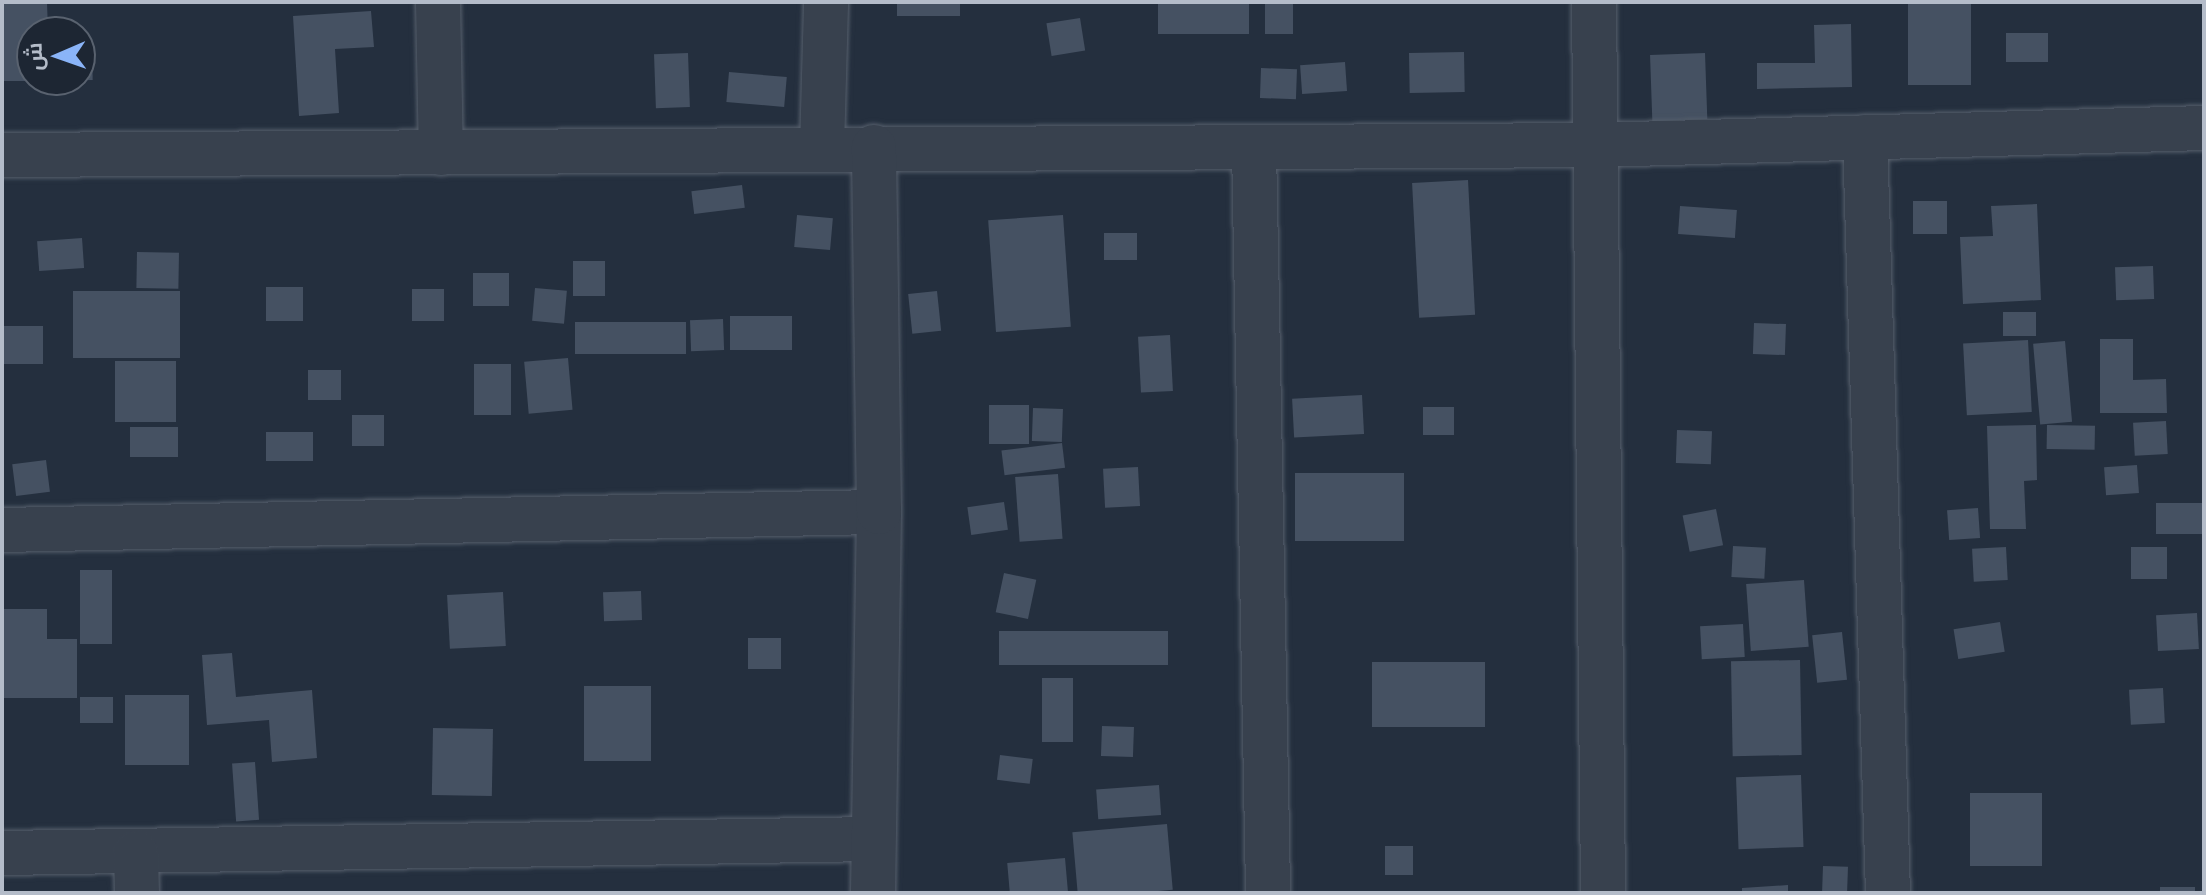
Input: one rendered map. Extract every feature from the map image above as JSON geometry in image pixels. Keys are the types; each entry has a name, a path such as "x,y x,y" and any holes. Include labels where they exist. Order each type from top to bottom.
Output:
{"street":[{"path":"438,2 441,153"},
{"path":"822,148 826,2"},
{"path":"1594,2 1603,893"},
{"path":"2,155 874,147 1596,145 2204,128"},
{"path":"1865,137 1888,893"},
{"path":"873,893 879,512 874,147"},
{"path":"1254,147 1268,893"},
{"path":"2,530 879,512"},
{"path":"2,853 136,873 873,839"}],"building":[{"path":"2,2 47,2 47,16 16,16 16,81 2,81"},
{"path":"897,2 960,2 960,16 897,16"},
{"path":"1158,2 1249,2 1249,34 1158,34"},
{"path":"1265,2 1293,2 1293,34 1265,34"},
{"path":"1908,2 1971,2 1971,85 1908,85"},
{"path":"371,11 374,47 335,49 339,113 299,116 293,16"},
{"path":"1080,18 1085,51 1052,56 1046,23"},
{"path":"1851,24 1852,87 1757,89 1757,63 1815,63 1814,25"},
{"path":"2006,33 2048,33 2048,62 2006,62"},
{"path":"1464,52 1465,92 1410,93 1409,53"},
{"path":"688,53 690,107 656,108 654,54"},
{"path":"1705,53 1707,119 1652,121 1650,55"},
{"path":"1345,62 1347,91 1302,94 1300,65"},
{"path":"1261,68 1297,69 1296,99 1260,98"},
{"path":"729,72 787,77 784,107 726,102"},
{"path":"1468,180 1475,315 1419,318 1412,183"},
{"path":"742,185 745,208 694,214 691,191"},
{"path":"1913,201 1947,201 1947,234 1913,234"},
{"path":"2037,204 2041,300 1963,304 1960,237 1993,236 1991,206"},
{"path":"1680,206 1737,210 1735,238 1678,234"},
{"path":"797,215 833,218 830,250 794,247"},
{"path":"1063,215 1071,327 996,332 988,220"},
{"path":"1104,233 1137,233 1137,260 1104,260"},
{"path":"82,238 84,268 39,271 37,241"},
{"path":"137,252 179,253 178,289 136,288"},
{"path":"573,261 605,261 605,296 573,296"},
{"path":"2153,266 2154,299 2116,300 2115,267"},
{"path":"473,273 509,273 509,306 473,306"},
{"path":"266,287 303,287 303,321 266,321"},
{"path":"535,288 567,291 564,324 532,321"},
{"path":"412,289 444,289 444,321 412,321"},
{"path":"73,291 180,291 180,358 73,358"},
{"path":"937,291 941,331 912,334 908,294"},
{"path":"2003,312 2036,312 2036,336 2003,336"},
{"path":"730,316 792,316 792,350 730,350"},
{"path":"723,319 724,350 691,351 690,320"},
{"path":"575,322 686,322 686,354 575,354"},
{"path":"1754,323 1786,324 1785,355 1753,354"},
{"path":"2,326 43,326 43,364 2,364"},
{"path":"1170,335 1173,391 1141,393 1138,337"},
{"path":"2100,339 2133,339 2133,380 2166,379 2167,413 2100,413"},
{"path":"2028,340 2032,412 1967,415 1963,343"},
{"path":"2065,341 2072,422 2040,424 2033,344"},
{"path":"568,358 573,410 529,414 524,362"},
{"path":"115,361 176,361 176,422 115,422"},
{"path":"474,364 511,364 511,415 474,415"},
{"path":"308,370 341,370 341,400 308,400"},
{"path":"1362,395 1364,434 1294,438 1292,399"},
{"path":"989,405 1029,405 1029,444 989,444"},
{"path":"1423,407 1454,407 1454,435 1423,435"},
{"path":"1033,408 1063,409 1062,442 1032,441"},
{"path":"352,415 384,415 384,446 352,446"},
{"path":"2166,421 2168,454 2135,456 2133,423"},
{"path":"2036,425 2037,480 2024,481 2026,529 1990,529 1987,426"},
{"path":"2047,425 2095,426 2095,450 2047,449"},
{"path":"130,427 178,427 178,457 130,457"},
{"path":"1677,430 1712,431 1711,464 1676,463"},
{"path":"266,432 313,432 313,461 266,461"},
{"path":"1062,443 1065,468 1005,475 1001,450"},
{"path":"46,460 50,492 16,496 12,464"},
{"path":"2137,465 2139,493 2106,495 2104,467"},
{"path":"1138,467 1140,506 1105,508 1103,469"},
{"path":"1295,473 1404,473 1404,541 1295,541"},
{"path":"1058,474 1063,539 1020,542 1015,477"},
{"path":"1004,502 1008,530 971,535 967,507"},
{"path":"2156,503 2204,503 2204,534 2156,534"},
{"path":"1978,508 1980,538 1949,540 1947,510"},
{"path":"1716,509 1723,545 1690,552 1683,515"},
{"path":"1733,546 1766,548 1764,579 1731,577"},
{"path":"2006,547 2008,580 1974,582 1972,549"},
{"path":"2131,547 2167,547 2167,579 2131,579"},
{"path":"80,570 112,570 112,644 80,644"},
{"path":"1004,573 1036,580 1028,619 996,612"},
{"path":"1804,580 1809,647 1751,651 1746,584"},
{"path":"641,591 642,620 604,621 603,592"},
{"path":"503,592 506,646 450,649 447,595"},
{"path":"2,609 47,609 47,639 77,639 77,698 2,698"},
{"path":"2197,613 2199,649 2158,651 2156,615"},
{"path":"2000,622 2005,652 1958,659 1954,629"},
{"path":"1743,624 1745,657 1702,659 1700,626"},
{"path":"999,631 1168,631 1168,665 999,665"},
{"path":"1842,632 1847,680 1817,683 1812,635"},
{"path":"748,638 781,638 781,669 748,669"},
{"path":"232,653 236,697 312,690 317,758 272,762 269,720 207,725 202,655"},
{"path":"1800,660 1802,755 1733,756 1731,661"},
{"path":"1372,662 1485,662 1485,727 1372,727"},
{"path":"1042,678 1073,678 1073,742 1042,742"},
{"path":"584,686 651,686 651,761 584,761"},
{"path":"2163,688 2165,723 2131,725 2129,690"},
{"path":"125,695 189,695 189,765 125,765"},
{"path":"80,697 113,697 113,723 80,723"},
{"path":"1102,726 1134,727 1133,757 1101,756"},
{"path":"433,728 493,729 492,796 432,795"},
{"path":"1000,755 1033,759 1030,784 997,780"},
{"path":"255,762 259,820 236,821 232,764"},
{"path":"1801,775 1804,847 1739,849 1736,777"},
{"path":"1159,785 1161,815 1098,819 1096,789"},
{"path":"1970,793 2042,793 2042,866 1970,866"},
{"path":"1167,824 1173,890 1078,893 1072,832"},
{"path":"1385,846 1413,846 1413,875 1385,875"},
{"path":"1065,858 1068,892 1010,893 1007,863"},
{"path":"1823,866 1848,867 1847,893 1822,893"},
{"path":"1788,885 1788,893 1742,893 1742,888"},
{"path":"2160,887 2195,887 2195,893 2160,893"}]}
